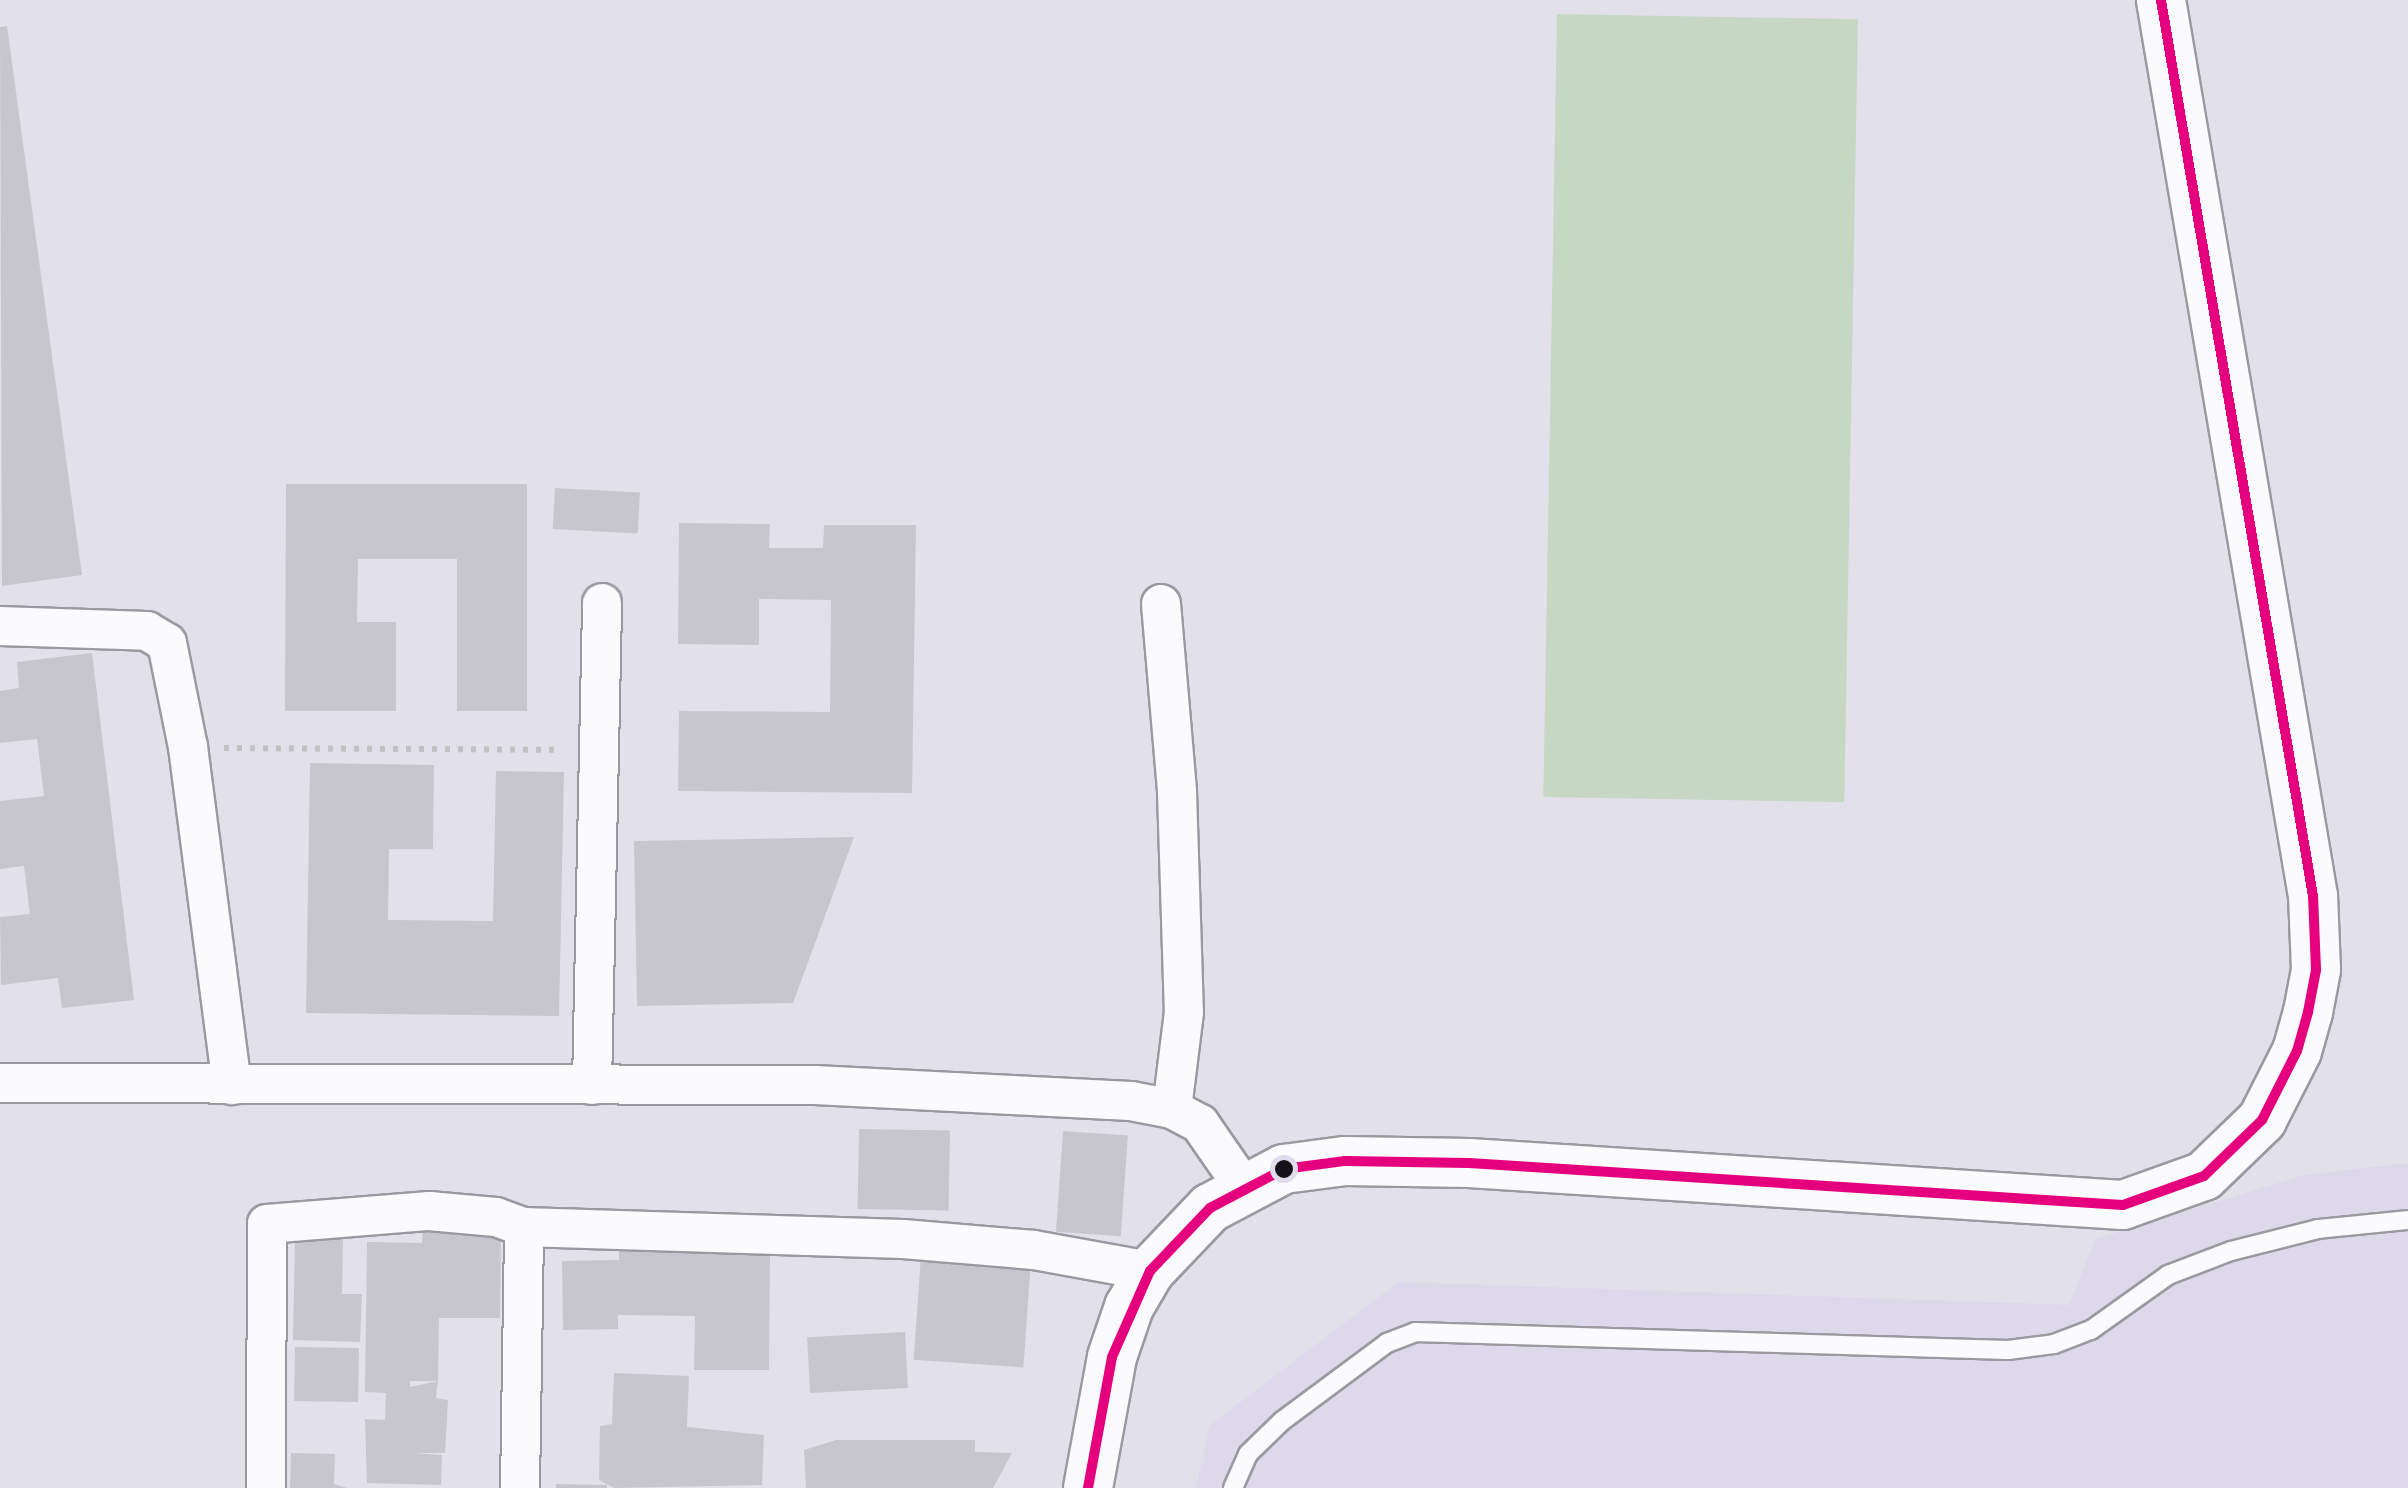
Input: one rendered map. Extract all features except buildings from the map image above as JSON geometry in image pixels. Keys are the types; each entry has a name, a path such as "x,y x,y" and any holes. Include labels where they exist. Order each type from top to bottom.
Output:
{"street":[{"path":"1088,1488 1112,1357 1129,1307 1150,1271 1179,1235 1243,1186 1284,1169 1399,1160 2123,1205 2204,1176 2262,1120 2297,1051 2308,1012 2316,970 2312,896 2161,0"},
{"path":"592,1085 602,603"},
{"path":"1161,604 1177,792 1184,1012 1172,1109"},
{"path":"0,626 159,636 171,652 188,748 232,1085"},
{"path":"0,1082 815,1085 1131,1101 1172,1109 1200,1124 1243,1186"},
{"path":"266,1488 267,1224 428,1212 496,1217 524,1227 903,1238 1034,1250 1150,1271"},
{"path":"520,1488 524,1227"}],"lane":[{"path":"1233,1488 1248,1454 1282,1421 1387,1343 1414,1332 2008,1350 2054,1344 2091,1330 2168,1274 2231,1251 2318,1229 2408,1220"}],"path":[{"path":"188,748 600,750"}],"shaded area":[{"path":"2408,1163 2408,1488 1196,1488 1210,1425 1399,1282 2069,1305 2095,1239 2304,1175"}],"green space":[{"path":"1557,14 1858,19 1844,802 1543,797"}],"transit line":[{"path":"1088,1488 1112,1357 1150,1271 1210,1208 1284,1169 1345,1161 1469,1163 2123,1205 2204,1176 2262,1120 2297,1051 2308,1012 2316,970 2313,896 2161,0"}]}
